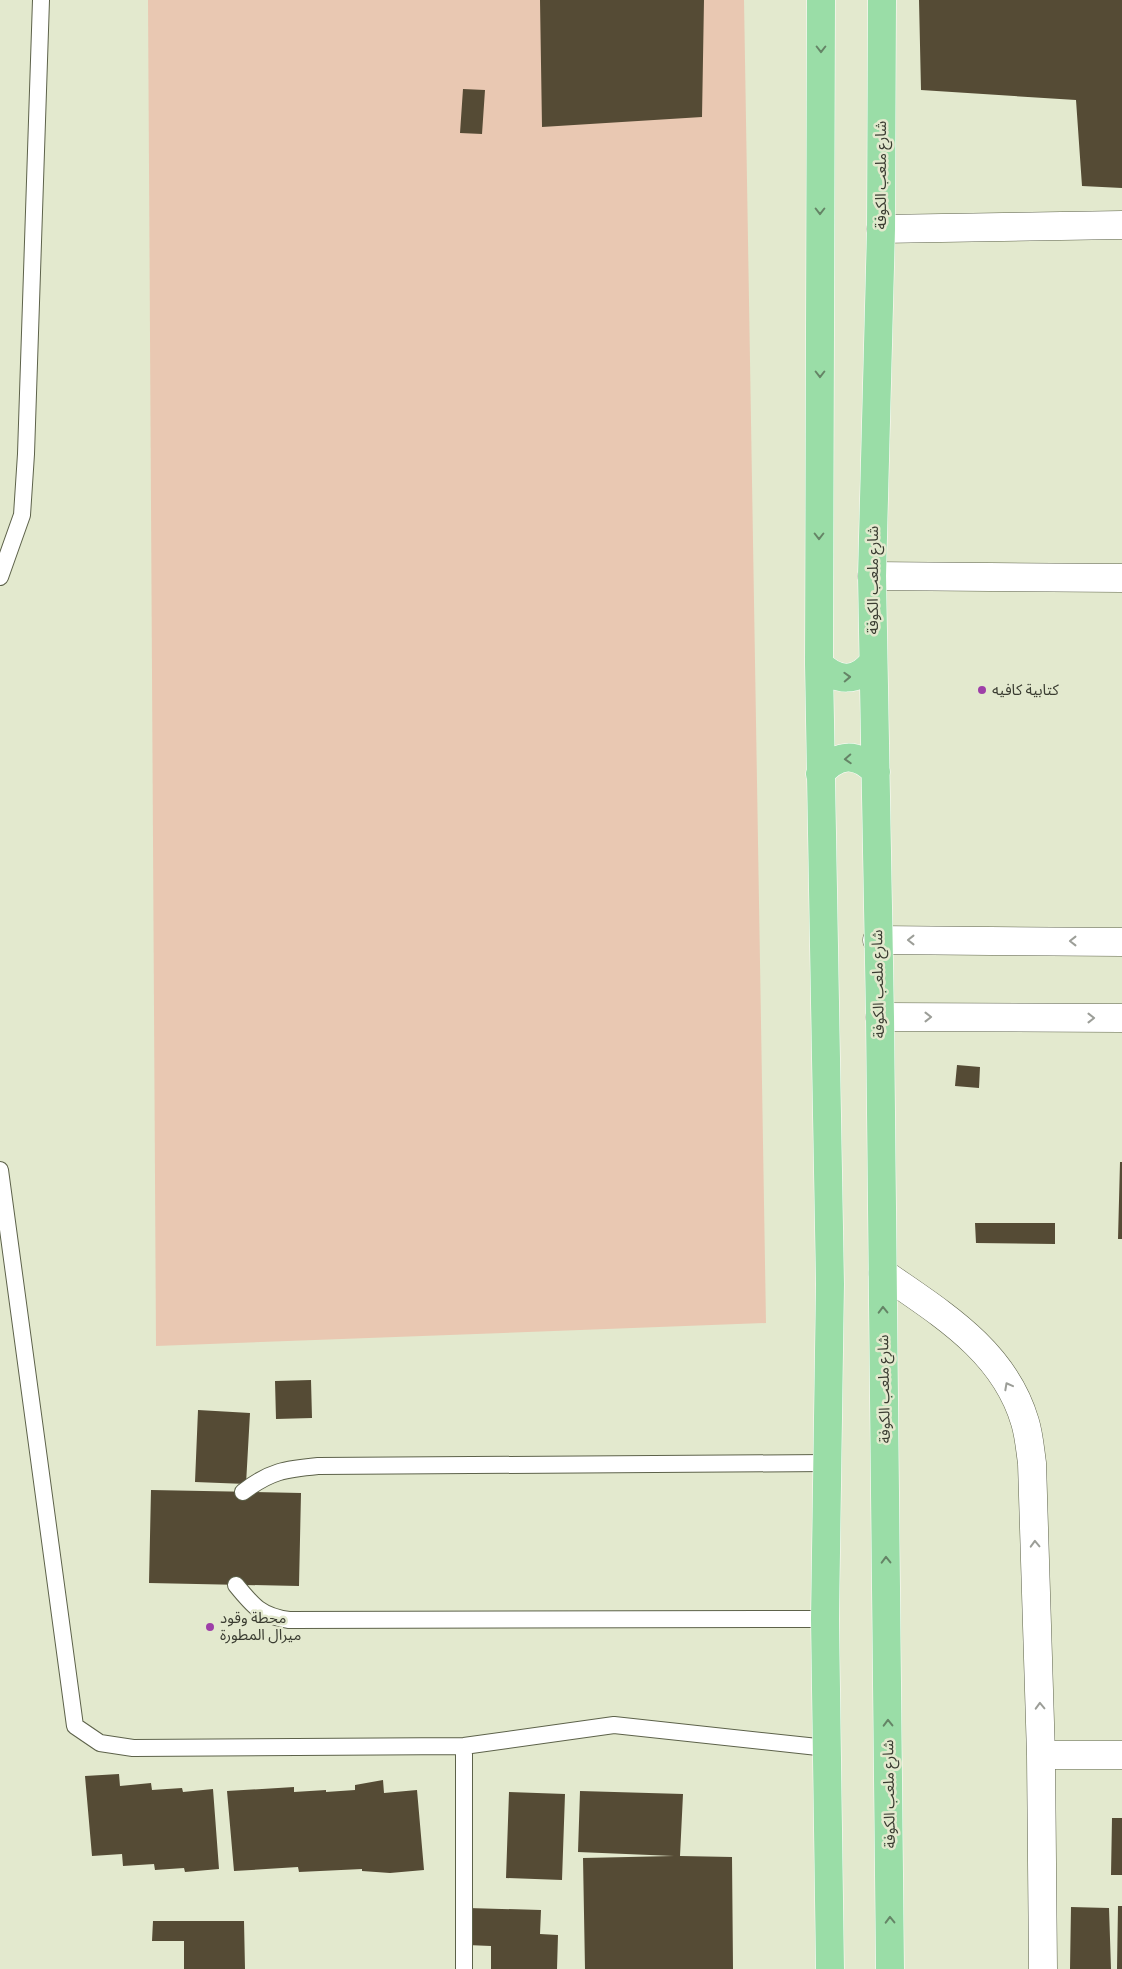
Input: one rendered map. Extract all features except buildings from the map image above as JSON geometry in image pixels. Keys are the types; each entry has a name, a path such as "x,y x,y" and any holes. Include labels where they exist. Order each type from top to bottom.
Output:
{"main road":[{"path":"821,0 819,664 830,1284 825,1619 830,1969"},
{"name":"شارع ملعب الكوفة","path":"882,0 881,229 872,576 877,940 880,1017 890,1969"},
{"path":"819,664 836,677 847,678 857,676 867,670 873,662"},
{"path":"820,774 836,760 848,757 868,764 876,772"}],"street":[{"path":"881,229 1122,225"},
{"path":"872,576 1122,578"},
{"path":"877,940 1122,942"},
{"path":"880,1017 1122,1018"},
{"path":"883,1273 950,1320 982,1348 1007,1382 1025,1421 1032,1463 1042,1755 1043,1969"},
{"path":"1042,1755 1122,1755"}],"lane":[{"path":"0,577 22,515 26,454 41,0"},
{"path":"0,1170 76,1726 100,1743 133,1748 464,1746 614,1726 827,1748"},
{"path":"243,1492 258,1480 280,1471 318,1466 827,1463"},
{"path":"236,1585 254,1607 266,1614 290,1620 825,1619"},
{"path":"464,1746 464,1969"}],"shaded area":[{"path":"148,0 744,0 766,1323 156,1346"}],"place":[{"name":"كتابية كافيه","path":"982,690"},
{"name":"محطة وقود ميرال المطورة","path":"210,1627"}]}
